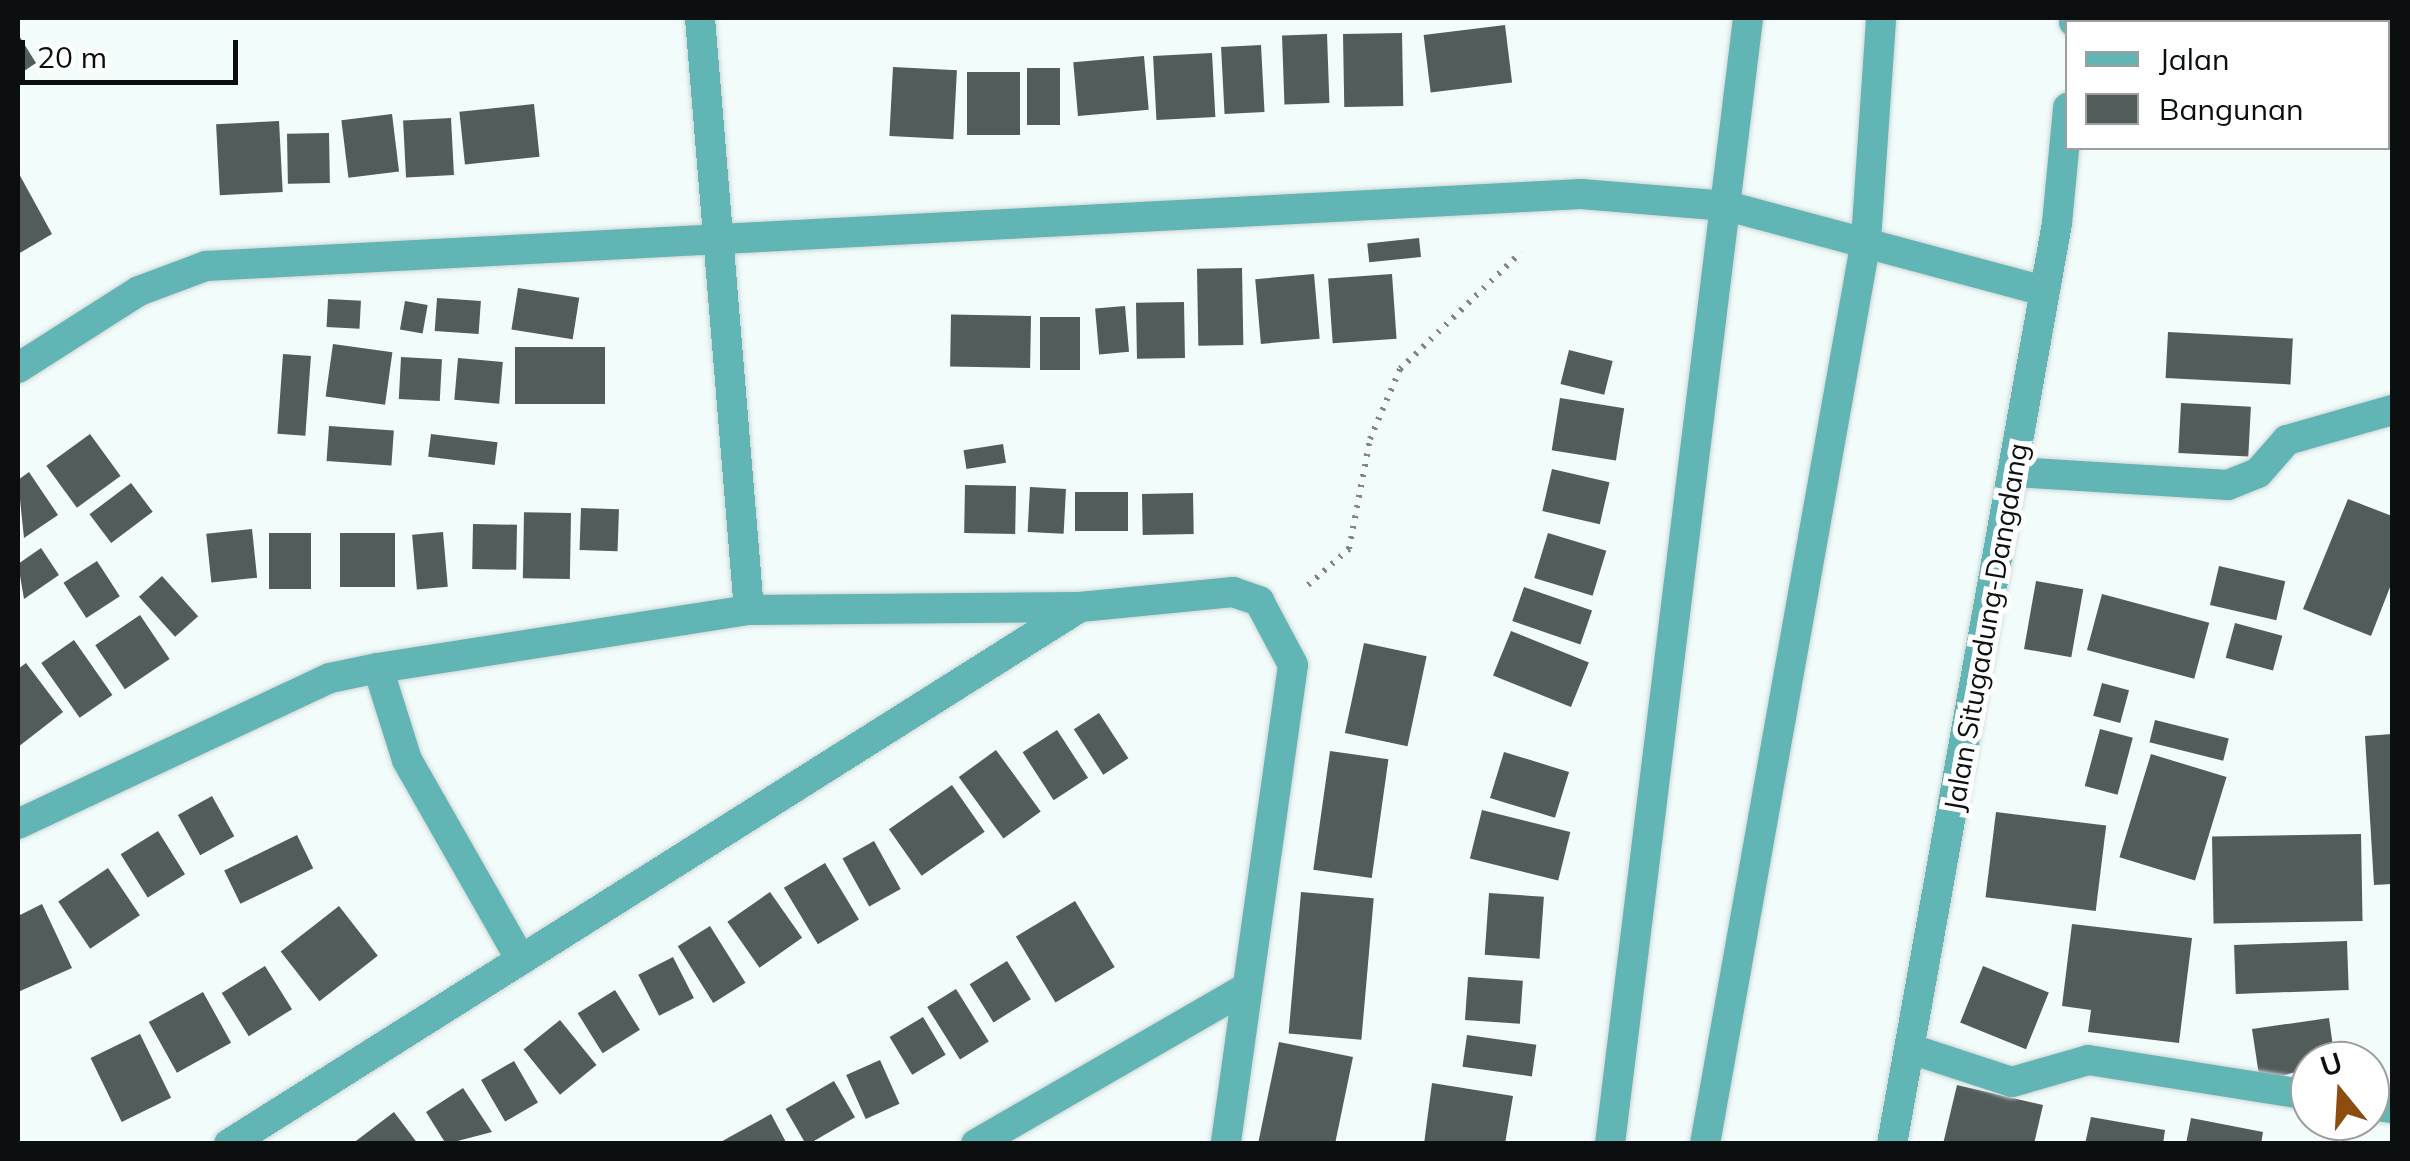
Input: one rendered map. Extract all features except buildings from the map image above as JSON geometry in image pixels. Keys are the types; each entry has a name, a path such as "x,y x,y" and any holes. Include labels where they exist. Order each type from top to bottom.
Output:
{"street":[{"path":"700,18 712,238 749,610"},
{"path":"1610,1144 1748,18"},
{"path":"1705,1144 1866,240 1881,18"},
{"name":"Jalan Situgadung-Dangdang","path":"1892,1144 2014,472 2065,128"},
{"path":"18,368 139,292 206,266 1580,194 1726,206 1866,240 2041,290"},
{"path":"2014,472 2228,485 2258,472 2288,440 2392,410"},
{"path":"18,824 330,678 378,668 749,610 1080,607 1232,592 1259,601 1293,665 1244,990 1226,1144"},
{"path":"229,1144 1080,607"},
{"path":"378,668 407,760 521,960"},
{"path":"976,1144 1244,990"},
{"path":"1911,1050 2012,1082 2088,1060 2290,1092"}],"path":[{"path":"1259,601 1321,581 1350,549 1370,439 1400,368 1580,194"}]}
